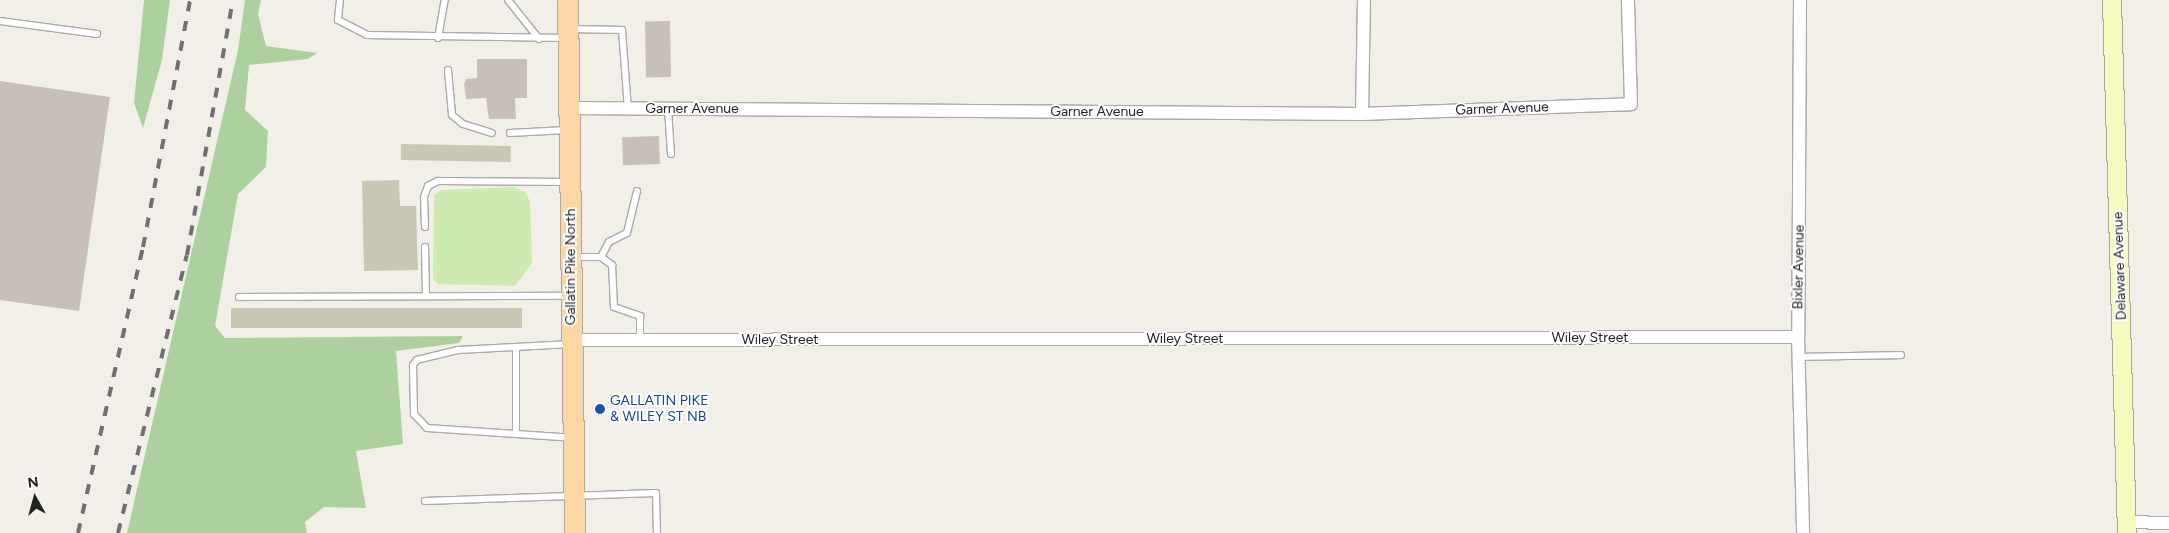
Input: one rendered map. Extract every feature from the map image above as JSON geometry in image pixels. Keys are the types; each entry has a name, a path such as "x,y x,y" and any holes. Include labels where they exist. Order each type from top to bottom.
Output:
{"main road":[{"name":"Gallatin Pike North","path":"568,0 571,108 575,533"}],"street":[{"path":"1362,114 1364,0"},
{"name":"Garner Avenue","path":"571,108 1362,114 1631,104 1628,0"},
{"name":"Bixler Avenue","path":"1800,0 1798,357 1804,533"},
{"name":"Delaware Avenue","path":"2112,0 2127,528"},
{"name":"Wiley Street","path":"572,342 640,340 1798,337"},
{"path":"2127,528 2169,523"}],"lane":[{"path":"340,0 338,20 368,34 438,38 539,39 569,34 622,30 628,109"},
{"path":"438,38 445,0"},
{"path":"508,0 539,39"},
{"path":"0,21 97,34"},
{"path":"448,70 452,115 476,130 492,133"},
{"path":"668,109 671,154"},
{"path":"510,133 571,130"},
{"path":"425,227 424,197 428,186 438,181 571,182"},
{"path":"601,257 609,242 627,234 638,191"},
{"path":"425,247 426,296"},
{"path":"571,257 601,257 612,264 614,307 640,316 640,340"},
{"path":"239,297 572,296"},
{"path":"572,342 458,350 413,365 417,421 428,428 574,438"},
{"path":"516,347 516,434"},
{"path":"1798,357 1901,355"},
{"path":"425,501 656,493 657,533"}],"shaded area":[{"path":"401,144 511,146 511,162 401,160"},
{"path":"399,180 400,206 416,206 418,270 364,271 362,181"},
{"path":"231,308 522,308 522,328 231,328"}],"green space":[{"path":"144,0 170,0 162,60 143,128 134,103"},
{"path":"245,0 261,0 258,14 266,46 317,53 308,59 249,65 245,110 268,131 266,167 238,194 215,326 225,338 463,336 459,343 396,351 403,444 356,451 366,508 324,507 305,522 307,533 127,533 238,50"},
{"path":"513,187 525,192 530,201 532,263 515,286 438,284 433,278 434,195 441,190"}],"building":[{"path":"645,21 670,21 671,77 646,77"},
{"path":"477,59 527,59 527,98 515,98 516,119 489,119 486,98 466,99 464,84 466,79 477,78"},
{"path":"0,81 110,97 79,311 0,300"},
{"path":"659,136 660,164 623,165 622,137"}],"railway":[{"path":"78,533 143,247 190,0"},
{"path":"118,533 187,255 233,0"}],"place":[{"name":"GALLATIN PIKE & WILEY ST NB","path":"600,409"}]}
